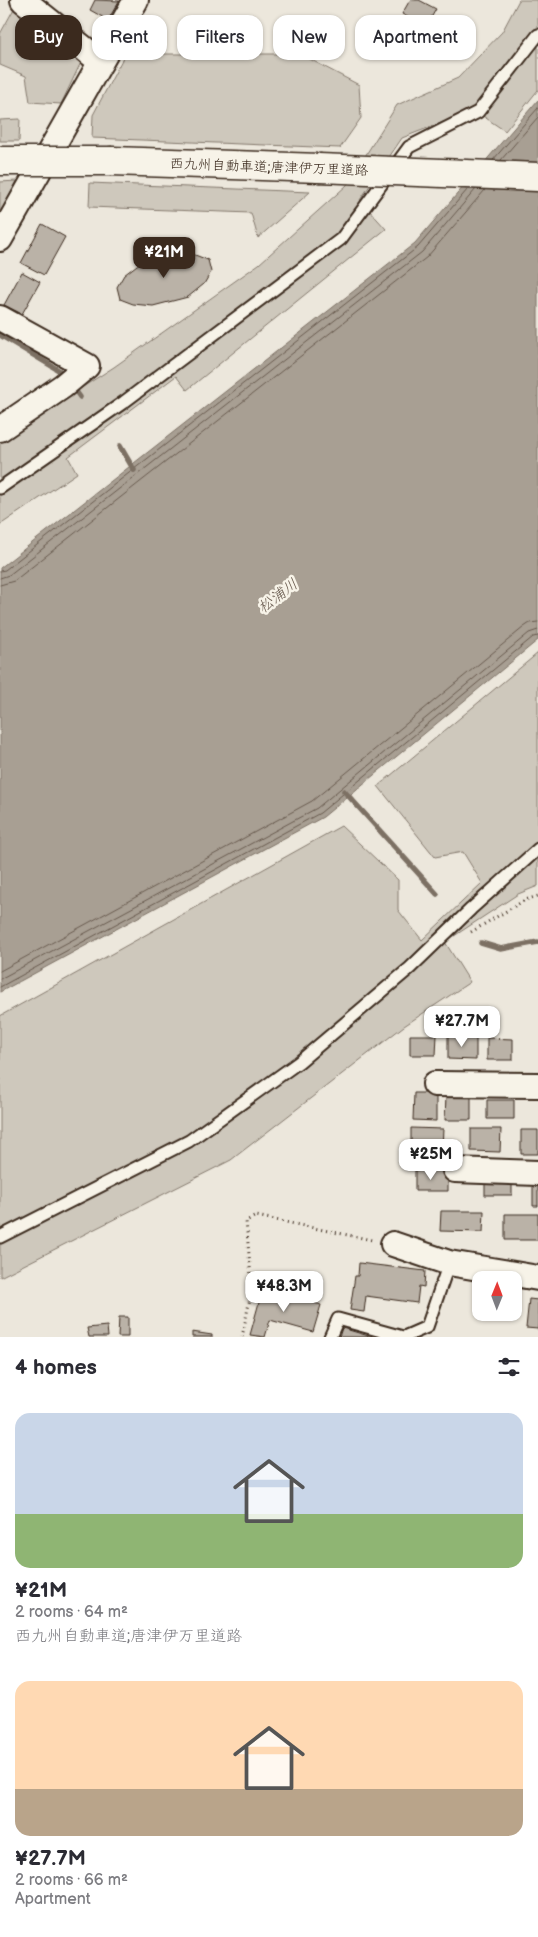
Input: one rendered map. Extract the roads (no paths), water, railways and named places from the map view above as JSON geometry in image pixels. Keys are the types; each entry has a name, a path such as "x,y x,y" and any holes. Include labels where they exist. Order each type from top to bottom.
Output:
{"highway":[{"name":"西九州自動車道;唐津伊万里道路","path":"0,161 319,168 538,177"}],"street":[{"path":"23,0 101,62"},
{"path":"0,239 136,0"},
{"path":"0,318 87,366 70,381 0,429"},
{"path":"435,1084 538,1085"},
{"path":"456,1170 538,1173"},
{"path":"393,1244 450,1263 538,1278"}],"lane":[{"path":"0,488 124,402 341,239 408,147 478,112 538,35"},
{"path":"0,1237 189,1141 221,1119 306,1056 410,968 471,909 538,849"},
{"path":"330,1337 338,1319 404,1337 427,1328 450,1263"}],"water":[{"name":"松浦川","path":"538,100 538,640 323,817 0,992 0,568 415,243"}],"waterway":[{"path":"0,335 60,371 65,377"},
{"path":"72,386 80,397"},
{"path":"120,446 134,470"},
{"path":"344,791 437,894"},
{"path":"481,943 501,949 538,942"}]}
